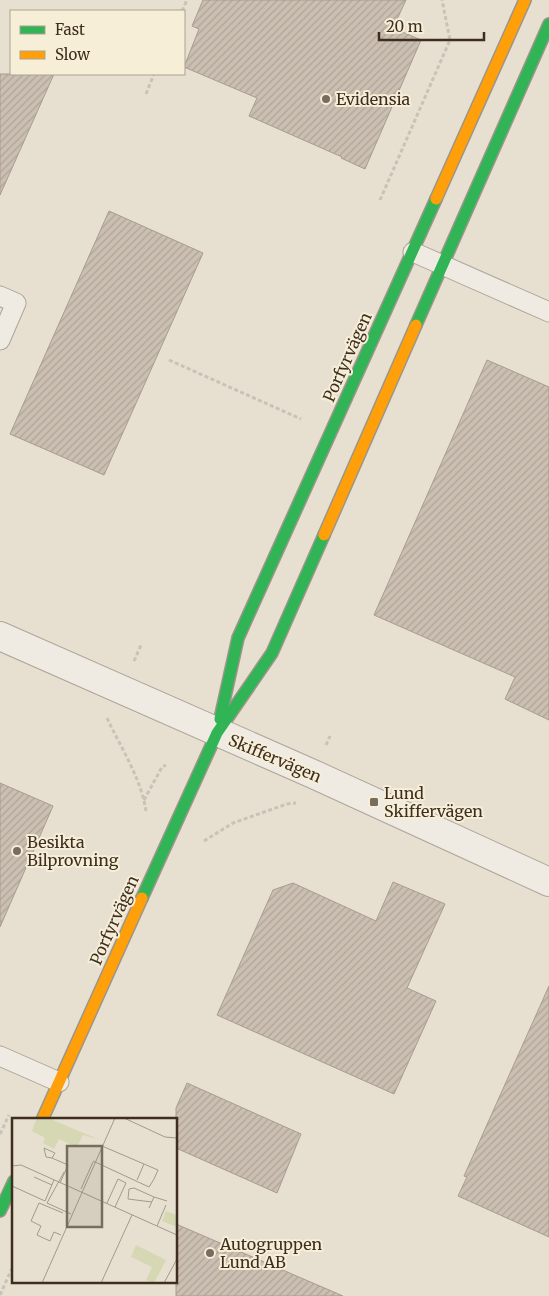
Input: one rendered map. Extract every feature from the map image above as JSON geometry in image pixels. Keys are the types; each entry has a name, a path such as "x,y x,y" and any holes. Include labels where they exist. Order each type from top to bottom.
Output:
{"street":[{"name":"Porfyrvägen","path":"218,733 238,638 525,0"},
{"name":"Porfyrvägen","path":"43,1118 218,733 272,653 549,24"},
{"name":"Skiffervägen","path":"0,636 313,774 549,882"},
{"path":"0,1211 12,1185"}],"lane":[{"path":"412,252 549,312"},
{"path":"0,296 16,303 0,340"},
{"path":"0,1056 59,1082"}],"path":[{"path":"380,200 450,40 442,0"},
{"path":"146,94 154,75"},
{"path":"169,360 304,420"},
{"path":"107,718 134,772 144,800"},
{"path":"174,829 204,841 233,823 287,804 298,803 330,736"},
{"path":"0,1295 12,1268"}],"building":[{"name":"Evidensia","path":"203,0 406,0 393,28 421,40 365,169 249,116 257,98 185,67 199,29 192,26"},
{"path":"0,74 54,75 0,195"},
{"path":"109,211 203,253 104,475 10,434"},
{"path":"487,360 549,387 549,720 505,699 515,677 374,615"},
{"name":"Besikta Bilprovning","path":"0,783 53,806 0,927"},
{"path":"393,882 445,904 407,988 436,1001 394,1094 217,1015 273,890 293,883 376,921"},
{"path":"549,986 549,1237 458,1196 467,1177 464,1176"},
{"path":"187,1083 301,1134 277,1193 178,1149 178,1118 176,1118 176,1108"},
{"name":"Autogruppen Lund AB","path":"178,1225 343,1296 176,1296 176,1284 178,1284"}],"traffic: fast":[{"path":"416,325 549,24"},
{"path":"220,719 238,638 436,199"},
{"path":"142,898 217,733 272,653 324,535"},
{"path":"0,1211 12,1185"}],"traffic: slow":[{"path":"436,199 525,0"},
{"path":"324,535 416,325"},
{"path":"43,1118 142,898"}],"place":[{"name":"Evidensia","path":"326,99"},
{"name":"Lund Skiffervägen","path":"374,802"},
{"name":"Besikta Bilprovning","path":"17,851"},
{"name":"Autogruppen Lund AB","path":"210,1253"}]}
